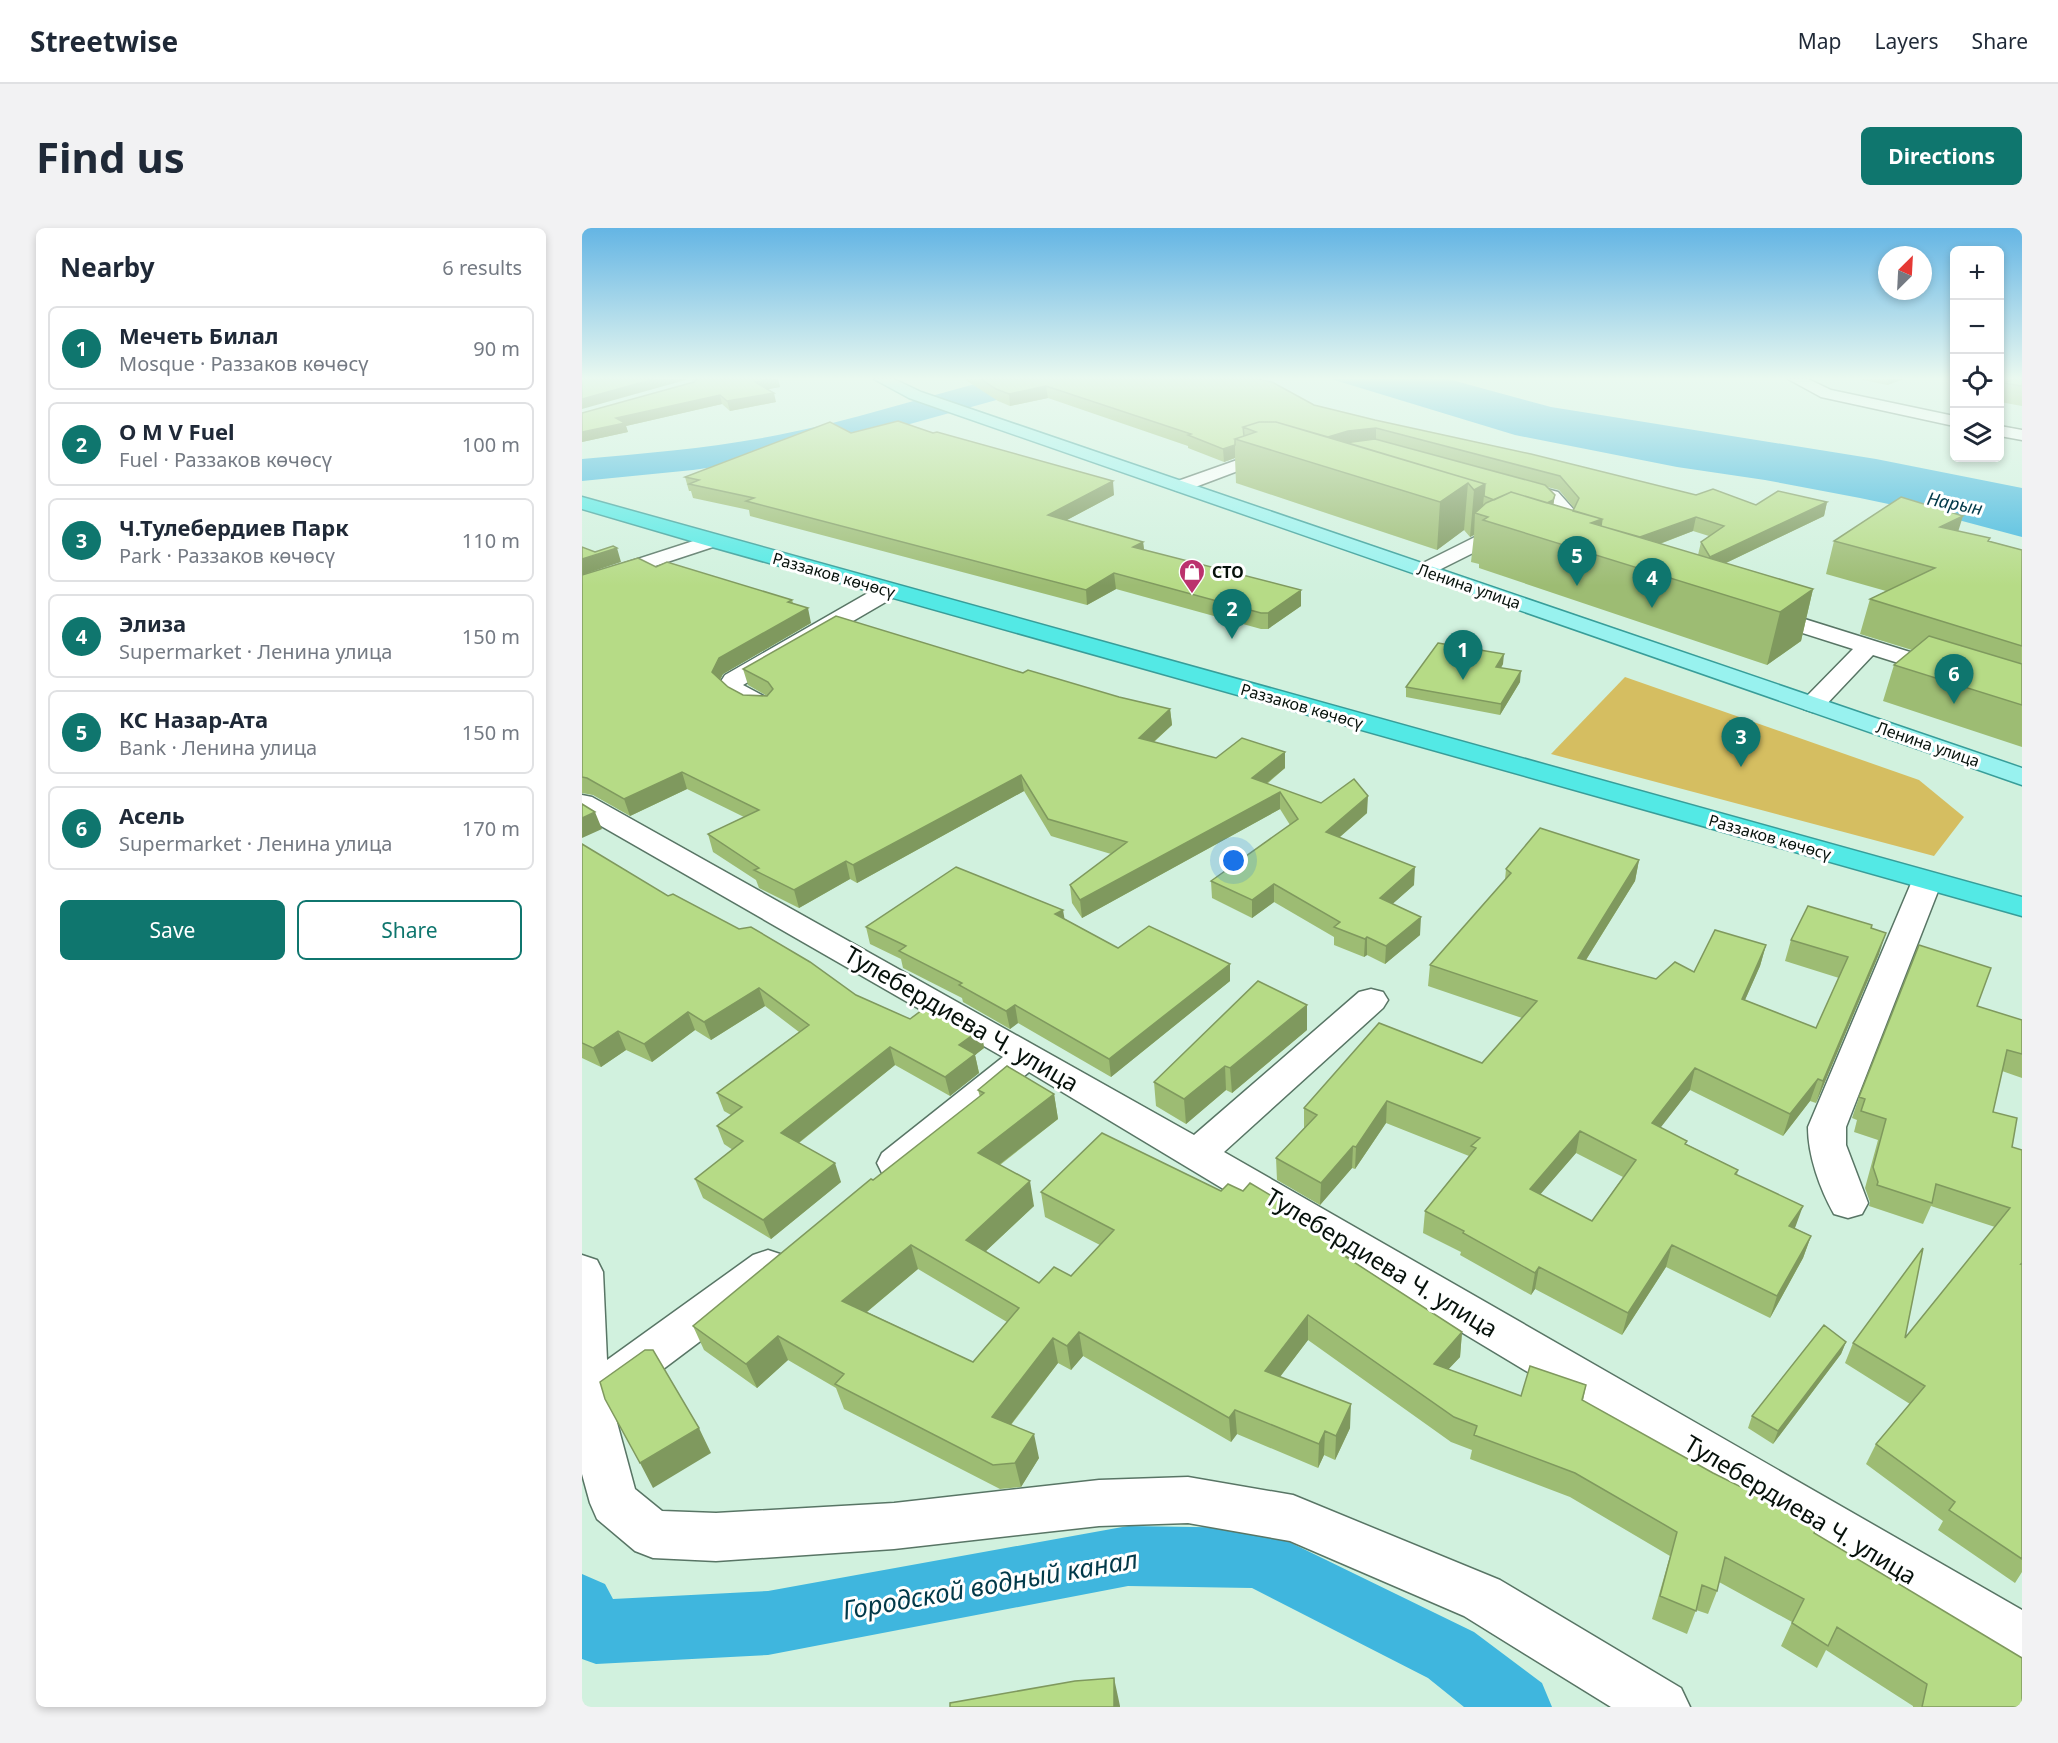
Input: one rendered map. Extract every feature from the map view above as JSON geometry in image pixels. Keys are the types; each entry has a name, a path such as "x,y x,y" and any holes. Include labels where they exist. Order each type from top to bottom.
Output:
{"highway":[{"name":"Раззаков көчөсү","path":"582,503 712,542 2022,907"}],"main road":[{"name":"Ленина улица","path":"1069,448 2022,777"}],"street":[{"path":"1182,486 1257,458 1278,458 1296,463"},
{"path":"1496,482 1551,496 1564,511 1562,522 1530,538"},
{"path":"1482,523 1553,546"},
{"path":"1424,570 1504,530"},
{"path":"582,584 712,542"},
{"path":"762,705 734,691 730,686 734,680 888,591"},
{"path":"1744,607 2022,695"},
{"path":"1812,704 1869,646"},
{"name":"Тулебердиева Ч. улица","path":"582,803 1198,1153 2022,1639"},
{"path":"1848,1203 1827,1145 1827,1127 1927,881"},
{"path":"1198,1153 1371,1000"},
{"path":"866,1188 1028,1055"},
{"path":"584,1400 793,1248"},
{"path":"582,1272 584,1400 614,1503 653,1534 716,1537 894,1526 1110,1503 1188,1500 1293,1518 1482,1598 1662,1707"}],"shaded area":[{"path":"1625,677 1919,780 1964,817 1934,856 1551,754"}],"water":[{"name":"Нарын","path":"1581,448 1807,448 2022,488 2022,537 1936,514 1860,498 1765,480 1677,467"}],"building":[{"path":"761,448 995,448 1113,481 1048,515 1143,542 1133,547 1301,590 1268,613 1261,613 1114,573 1086,590 746,501 754,498 689,484 699,480 685,477"},
{"path":"1264,448 1364,448 1485,484 1474,490 1468,483 1440,502"},
{"path":"1365,448 1408,448 1545,485 1555,495 1553,500 1547,503 1511,492 1494,500 1484,496 1485,484"},
{"path":"1453,448 1504,448 1696,495 1713,489 1756,505 1778,491 1827,502 1710,557 1701,542 1724,526 1696,517 1640,537 1601,526 1602,519 1573,511 1579,498 1560,476"},
{"path":"1511,492 1602,519 1591,523 1813,589 1780,612 1483,520 1488,517 1475,513 1486,503"},
{"path":"1901,497 1963,516 1940,527 1990,538 1988,541 2022,550 2022,646 1870,599 1935,568 1834,541"},
{"path":"613,546 617,548 582,559 582,547 595,552"},
{"path":"638,558 656,567 667,562 792,600 788,602 808,608 719,658 712,672 728,687 743,695 767,696 773,689 768,682 743,669 836,616 1023,673 1028,670 1119,697 1170,709 1139,738 1216,758 1242,738 1285,752 1252,778 1321,803 1354,779 1368,796 1326,832 1415,867 1380,898 1421,917 1386,946 1367,937 1365,939 1334,927 1340,922 1274,884 1252,900 1211,881 1298,819 1280,792 1080,900 1070,885 1127,842 1048,819 1021,775 853,865 846,861 794,890 754,870 759,868 708,834 759,810 682,772 624,799 582,777 582,575"},
{"path":"1929,636 2022,664 2022,705 1894,665"},
{"path":"1438,643 1504,654 1496,667 1521,671 1501,704 1406,687"},
{"path":"582,804 595,812 582,818"},
{"path":"1540,828 1639,860 1578,958 1656,979 1675,962 1694,972 1715,930 1766,945 1742,999 1816,1028 1848,957 1791,940 1808,906 1872,925 1871,928 1886,933 1823,1081 1818,1079 1790,1114 1695,1068 1652,1123 1687,1141 1685,1144 1738,1170 1735,1174 1803,1206 1789,1226 1811,1236 1777,1296 1672,1245 1628,1313 1539,1267 1535,1273 1425,1211 1476,1148 1471,1146 1480,1138 1387,1101 1356,1147 1353,1146 1321,1183 1276,1158 1317,1115 1304,1108 1379,1023 1482,1063 1537,1001 1430,965 1511,873 1506,869","holes":["1580,1131 1636,1160 1592,1221 1530,1189"]},
{"path":"582,844 668,896 673,894 739,929 751,927 810,962 856,995 910,1019 933,1002 981,1029 959,1045 975,1054 945,1077 890,1047 781,1133 835,1163 763,1220 695,1179 743,1141 717,1126 742,1107 717,1093 809,1025 759,988 704,1022 688,1012 644,1044 618,1031 593,1048 582,1043"},
{"path":"956,867 1063,910 1055,914 1118,948 1149,926 1230,964 1109,1059 1015,1005 1006,1011 959,985 962,983 899,951 906,946 866,927"},
{"path":"1919,945 1991,968 1977,1006 2022,1020 2022,1054 2007,1050 1993,1112 2017,1118 2012,1147 2022,1150 2022,1559 1949,1510 1955,1502 1876,1444 1925,1386 1853,1343 1923,1248 1905,1338 2010,1208 1936,1184 1932,1203 1877,1185 1873,1167 1886,1119 1861,1111 1865,1099 1859,1097"},
{"path":"1258,981 1307,1005 1230,1068 1225,1066 1184,1099 1154,1082"},
{"path":"1007,1066 1054,1094 978,1153 1030,1181 966,1240 1039,1283 1054,1267 1071,1276 1114,1230 1041,1192 1102,1133 1221,1191 1228,1184 1243,1191 1250,1183 1295,1210 1291,1214 1355,1246 1346,1257 1462,1332 1434,1364 1521,1396 1530,1366 1586,1385 1582,1400 1713,1473 1817,1525 1814,1533 2022,1658 2022,1707 1922,1707 1927,1684 1837,1627 1828,1646 1792,1623 1804,1599 1725,1557 1717,1591 1702,1585 1696,1611 1660,1596 1677,1532 1575,1473 1474,1435 1477,1426 1454,1417 1308,1315 1265,1371 1351,1404 1336,1436 1325,1431 1319,1444 1235,1410 1229,1418 1079,1332 1067,1346 1053,1338 992,1417 1034,1434 1015,1463 993,1465 835,1384 844,1374 778,1336 746,1364 693,1326 871,1179 873,1180 984,1093 978,1090","holes":["911,1245 1019,1308 973,1362 842,1301"]},
{"path":"1824,1325 1846,1342 1778,1431 1752,1416"},
{"path":"645,1350 653,1350 699,1428 640,1463 605,1399 600,1382"},
{"path":"1114,1678 1114,1707 950,1707 950,1703 1075,1681"}],"waterway":[{"path":"582,470 693,459 770,448"},
{"name":"Городской водный канал","path":"582,1606 596,1632 768,1623 1128,1556 1257,1558 1451,1655 1518,1707"}],"place":[{"name":"КС Назар-Ата","path":"1577,586"},
{"name":"СТО","path":"1192,595"},
{"name":"Элиза","path":"1652,608"},
{"name":"O M V Fuel","path":"1232,639"},
{"name":"Мечеть Билал","path":"1463,680"},
{"name":"Асель","path":"1954,704"},
{"name":"Ч.Тулебердиев Парк","path":"1741,767"}]}
